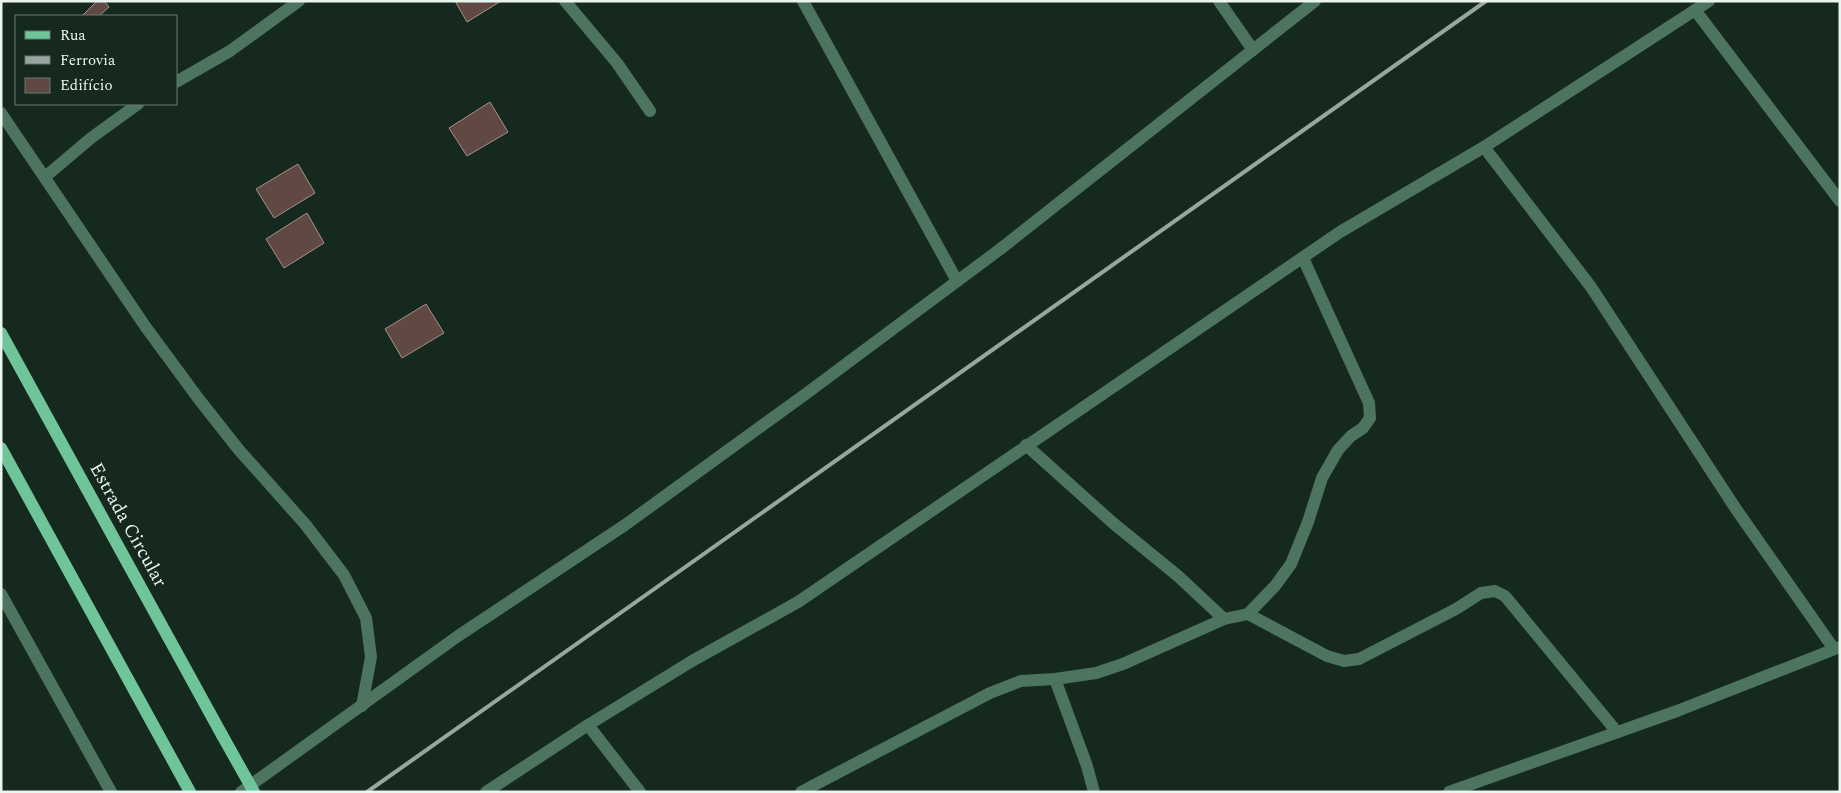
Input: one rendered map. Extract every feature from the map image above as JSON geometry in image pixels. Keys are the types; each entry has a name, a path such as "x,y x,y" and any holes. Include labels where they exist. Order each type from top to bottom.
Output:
{"main road":[{"name":"Estrada Circular","path":"1,333 254,792"},
{"path":"1,448 190,792"}],"street":[{"path":"178,81 230,51 299,1"},
{"path":"565,1 617,63 650,111"},
{"path":"803,1 958,281"},
{"path":"1219,1 1253,50"},
{"path":"242,792 458,636 626,525 958,281 1315,1"},
{"path":"486,792 588,725 692,661 798,602 1340,232 1484,147 1709,1"},
{"path":"1695,10 1840,200"},
{"path":"45,177 91,138 137,105"},
{"path":"1,113 145,326 198,398 239,450 305,524 344,575 366,618 371,657 362,706"},
{"path":"1449,792 1677,711 1837,648 1736,509 1591,286 1484,147"},
{"path":"801,792 990,692 1021,681 1055,679 1096,673 1123,664 1224,619 1248,614 1275,586 1291,564 1308,522 1322,478 1338,450 1351,436 1363,428 1370,418 1369,403 1303,258"},
{"path":"1026,445 1112,523 1178,576 1224,619"},
{"path":"1248,614 1327,656 1344,661 1359,659 1456,609 1481,593 1495,591 1505,596 1617,732"},
{"path":"1,594 111,792"},
{"path":"1055,679 1088,766 1094,792"},
{"path":"588,725 640,792"}],"building":[{"path":"97,1 104,1 109,7 100,15 83,15"},
{"path":"455,1 501,1 467,22"},
{"path":"490,102 508,132 467,156 449,128"},
{"path":"298,164 315,193 274,218 256,189"},
{"path":"307,213 324,243 284,268 266,239"},
{"path":"426,304 444,333 402,358 385,329"}],"railway":[{"path":"367,792 1486,1"}]}
